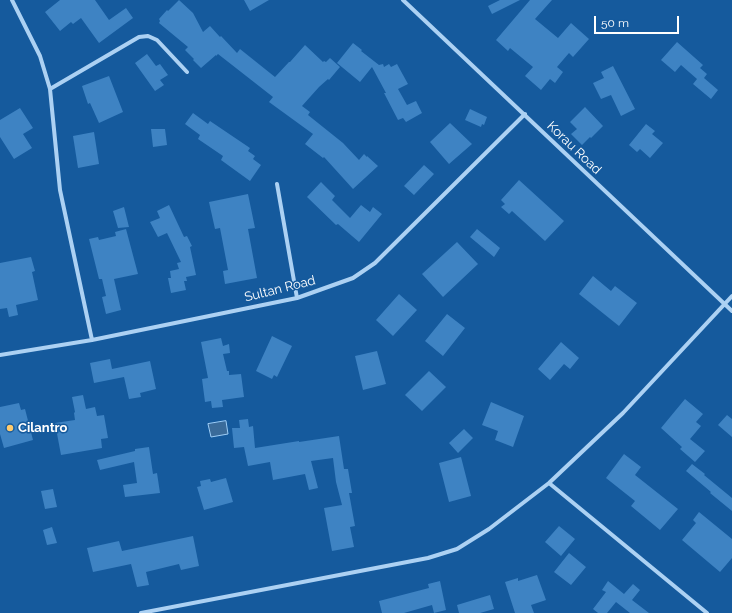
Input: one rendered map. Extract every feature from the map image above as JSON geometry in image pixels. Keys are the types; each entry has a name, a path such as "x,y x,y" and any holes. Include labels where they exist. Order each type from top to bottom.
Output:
{"street":[{"path":"12,0 40,56 50,89 60,190 92,340"},
{"name":"Korau Road","path":"403,0 732,310"},
{"path":"50,89 139,37 148,36 157,40 187,72"},
{"name":"Sultan Road","path":"0,355 92,340 297,298 353,278 375,263 525,114"},
{"path":"277,184 297,298"},
{"path":"142,613 428,558 457,549 489,529 549,483 623,413 732,296"},
{"path":"549,483 707,613"}],"water":[{"path":"226,421 228,434 211,437 208,424"}],"building":[{"path":"60,0 95,0 109,20 126,8 133,18 99,43 81,18 73,24 71,22 60,31 45,12"},
{"path":"179,0 193,13 203,32 210,26 237,53 240,49 275,77 305,45 323,62 326,62 330,58 340,67 302,106 310,112 308,115 343,143 359,160 364,154 378,166 353,189 324,157 323,158 305,144 313,134 269,102 273,97 218,54 201,68 185,50 188,47 159,23 159,19"},
{"path":"244,0 269,0 250,11"},
{"path":"500,0 520,0 492,14 488,6"},
{"path":"530,0 552,0 535,19 558,38 571,23 589,39 573,57 569,53 557,67 563,72 555,83 550,79 541,90 525,76 533,67 510,48 508,51 496,40"},
{"path":"677,42 703,65 700,68 707,74 704,78 718,90 711,99 693,84 697,79 681,65 675,72 661,60"},
{"path":"353,43 379,65 383,64 384,67 389,64 391,67 397,64 408,84 398,89 407,105 416,101 422,113 406,122 403,118 398,120 372,67 360,82 337,63"},
{"path":"147,54 156,66 160,64 168,75 160,80 164,85 155,91 135,63"},
{"path":"613,66 635,109 621,116 611,95 601,99 593,83 604,78 601,72"},
{"path":"109,76 123,112 99,123 90,103 88,104 82,86"},
{"path":"585,107 603,126 582,145 571,134 577,129 570,122"},
{"path":"20,108 33,128 23,134 32,148 14,159 0,137 0,120"},
{"path":"470,109 487,117 484,125 482,124 481,127 465,120"},
{"path":"193,113 208,124 210,121 250,148 248,151 255,156 253,159 261,165 250,181 221,160 223,156 198,139 200,135 185,124"},
{"path":"450,123 472,144 449,164 430,142"},
{"path":"646,124 655,131 652,134 663,143 650,158 640,149 637,152 629,145"},
{"path":"151,129 165,129 167,145 153,147"},
{"path":"94,132 99,164 78,168 73,136"},
{"path":"424,165 434,174 414,195 404,186"},
{"path":"519,180 564,221 545,241 512,211 509,214 501,207 505,204 501,200"},
{"path":"321,182 335,196 332,200 350,218 361,205 370,212 373,207 382,214 359,242 338,224 336,225 307,197"},
{"path":"248,194 255,228 248,229 257,278 225,284 223,271 228,270 220,228 215,229 209,202"},
{"path":"169,205 184,237 187,236 192,246 190,247 196,275 186,277 187,281 184,281 186,290 171,293 168,278 171,278 170,271 179,269 177,263 181,262 167,233 158,237 150,222 160,218 157,211"},
{"path":"124,207 129,227 118,228 113,211"},
{"path":"126,229 138,274 114,279 121,310 106,314 102,297 106,296 102,279 99,279 89,239 98,237 99,240 116,236 115,232"},
{"path":"477,229 500,248 494,257 470,237"},
{"path":"457,242 478,264 443,297 422,274"},
{"path":"31,257 35,271 32,272 38,300 16,305 18,315 9,317 7,308 0,309 0,263"},
{"path":"593,276 611,291 615,286 637,303 619,326 579,294"},
{"path":"399,294 417,310 393,336 376,320"},
{"path":"447,314 465,328 443,356 425,341"},
{"path":"272,336 292,346 277,377 274,375 272,379 256,371"},
{"path":"221,338 223,346 229,344 230,353 223,354 227,371 229,371 229,375 241,374 244,397 222,400 223,407 212,408 211,401 205,402 202,379 208,378 201,342"},
{"path":"561,342 579,358 570,369 564,364 550,380 538,369"},
{"path":"377,351 386,384 363,390 355,356"},
{"path":"110,359 112,369 150,361 156,389 140,393 141,397 129,399 124,377 94,383 90,363"},
{"path":"429,371 446,387 422,411 405,395"},
{"path":"83,395 86,409 95,407 97,416 104,415 108,438 101,439 102,448 61,455 55,423 75,420 72,397"},
{"path":"685,399 703,414 696,422 701,426 690,439 705,451 695,462 680,449 682,447 661,428"},
{"path":"491,402 524,416 513,447 495,440 498,431 482,425"},
{"path":"19,403 21,410 25,409 33,440 4,448 0,434 0,407"},
{"path":"727,415 732,419 732,437 718,425"},
{"path":"248,419 249,427 253,426 255,448 339,436 344,469 348,469 352,493 349,493 355,526 350,527 354,547 332,551 324,508 342,505 336,482 333,458 311,461 318,488 309,490 305,474 273,480 270,462 248,466 244,447 234,448 232,428 240,428 239,420"},
{"path":"464,429 473,438 458,453 449,443"},
{"path":"149,447 153,474 157,473 160,493 125,497 123,485 137,483 134,462 100,470 97,460 135,451 135,449"},
{"path":"624,454 641,467 635,475 678,509 660,530 631,506 635,501 606,478"},
{"path":"461,457 471,496 449,502 439,463"},
{"path":"692,464 732,498 732,511 686,471"},
{"path":"226,478 233,502 204,510 197,487 201,486 200,481 210,479 211,482"},
{"path":"53,489 57,507 45,509 41,491"},
{"path":"699,512 732,539 732,558 720,572 682,540 696,523 693,520"},
{"path":"559,526 575,539 561,556 545,542"},
{"path":"52,527 57,543 47,545 43,530"},
{"path":"193,536 199,566 181,570 179,564 146,572 149,585 137,587 131,564 93,572 87,548 119,541 122,551"},
{"path":"569,553 586,567 571,585 554,572"},
{"path":"537,575 546,600 531,605 534,613 515,613 505,582 518,578 518,581"},
{"path":"440,581 446,610 434,613 432,605 404,613 382,613 379,601 429,588 428,584"},
{"path":"608,581 624,594 633,584 640,590 632,600 649,613 630,613 616,602 607,613 598,613 593,609 606,592 602,590"},
{"path":"490,595 494,609 480,613 459,613 457,605"}],"place":[{"name":"Cilantro","path":"10,428"}]}
